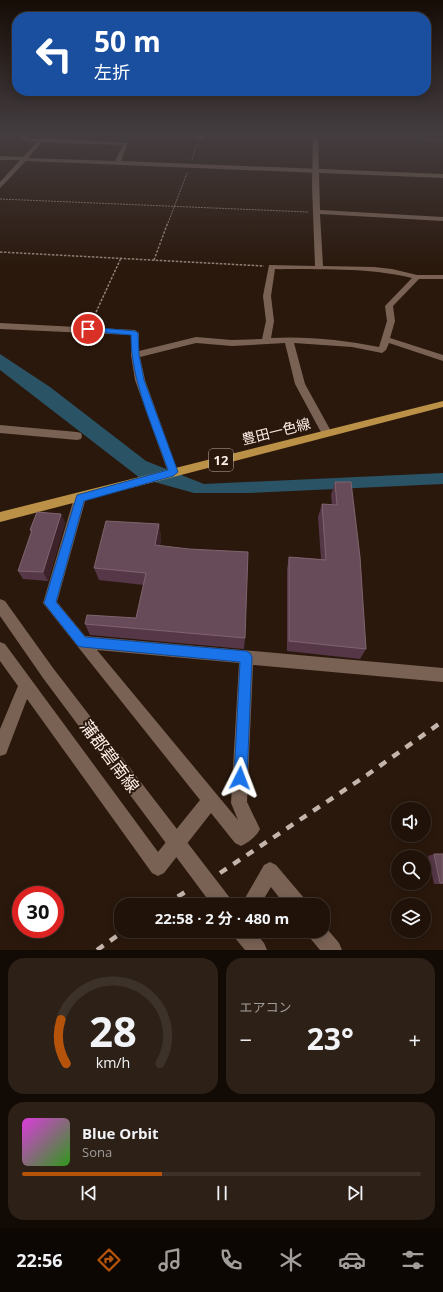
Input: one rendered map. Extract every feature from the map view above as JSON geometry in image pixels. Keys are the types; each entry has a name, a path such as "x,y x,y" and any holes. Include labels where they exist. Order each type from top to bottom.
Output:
{"main road":[{"name":"豊田一色線","path":"0,517 80,498 173,472 443,404"}],"street":[{"path":"0,186 7,178"},
{"path":"315,178 319,267"},
{"path":"317,212 443,219"},
{"path":"266,341 270,321 267,296 272,267 374,269 392,271 417,277 443,277"},
{"path":"135,355 196,340 232,343 289,340 352,344 382,350 391,321 389,306 417,277"},
{"path":"0,326 88,329 135,333 135,355 140,380 173,472"},
{"path":"386,339 443,358"},
{"path":"289,340 300,384 327,433"},
{"path":"0,428 77,436"},
{"path":"80,498 50,603 241,837 251,829 239,803 246,657"},
{"name":"蒲郡碧南線","path":"0,605 48,673 218,898"},
{"path":"82,642 443,675"},
{"path":"0,649 158,867 211,800"},
{"path":"0,748 26,684"},
{"path":"254,898 270,871 291,898"},
{"path":"248,938 257,950"},
{"path":"323,938 332,950"}],"path":[{"path":"154,260 185,178"},
{"path":"0,199 317,212"},
{"path":"0,252 272,267"},
{"path":"88,329 121,258"}],"water":[{"path":"0,354 50,387 146,461 204,484 443,473 443,484 249,493 194,493 140,478 0,370"}],"building":[{"path":"335,482 351,482 360,557 366,649 289,641 289,557 326,560 322,504 337,505"},
{"path":"37,512 61,514 43,572 18,571 32,530 30,530"},
{"path":"106,521 159,524 155,545 189,549 248,552 245,638 85,624 87,615 136,618 146,573 94,568"},
{"path":"434,854 443,854 443,883 440,883"}],"railway":[{"path":"220,873 367,775 443,721"},
{"path":"176,898 187,891"},
{"path":"97,950 114,938"}],"route":[{"path":"88,329 135,333 135,355 140,380 173,472 80,498 50,603 82,642 246,657 240,778"}]}
